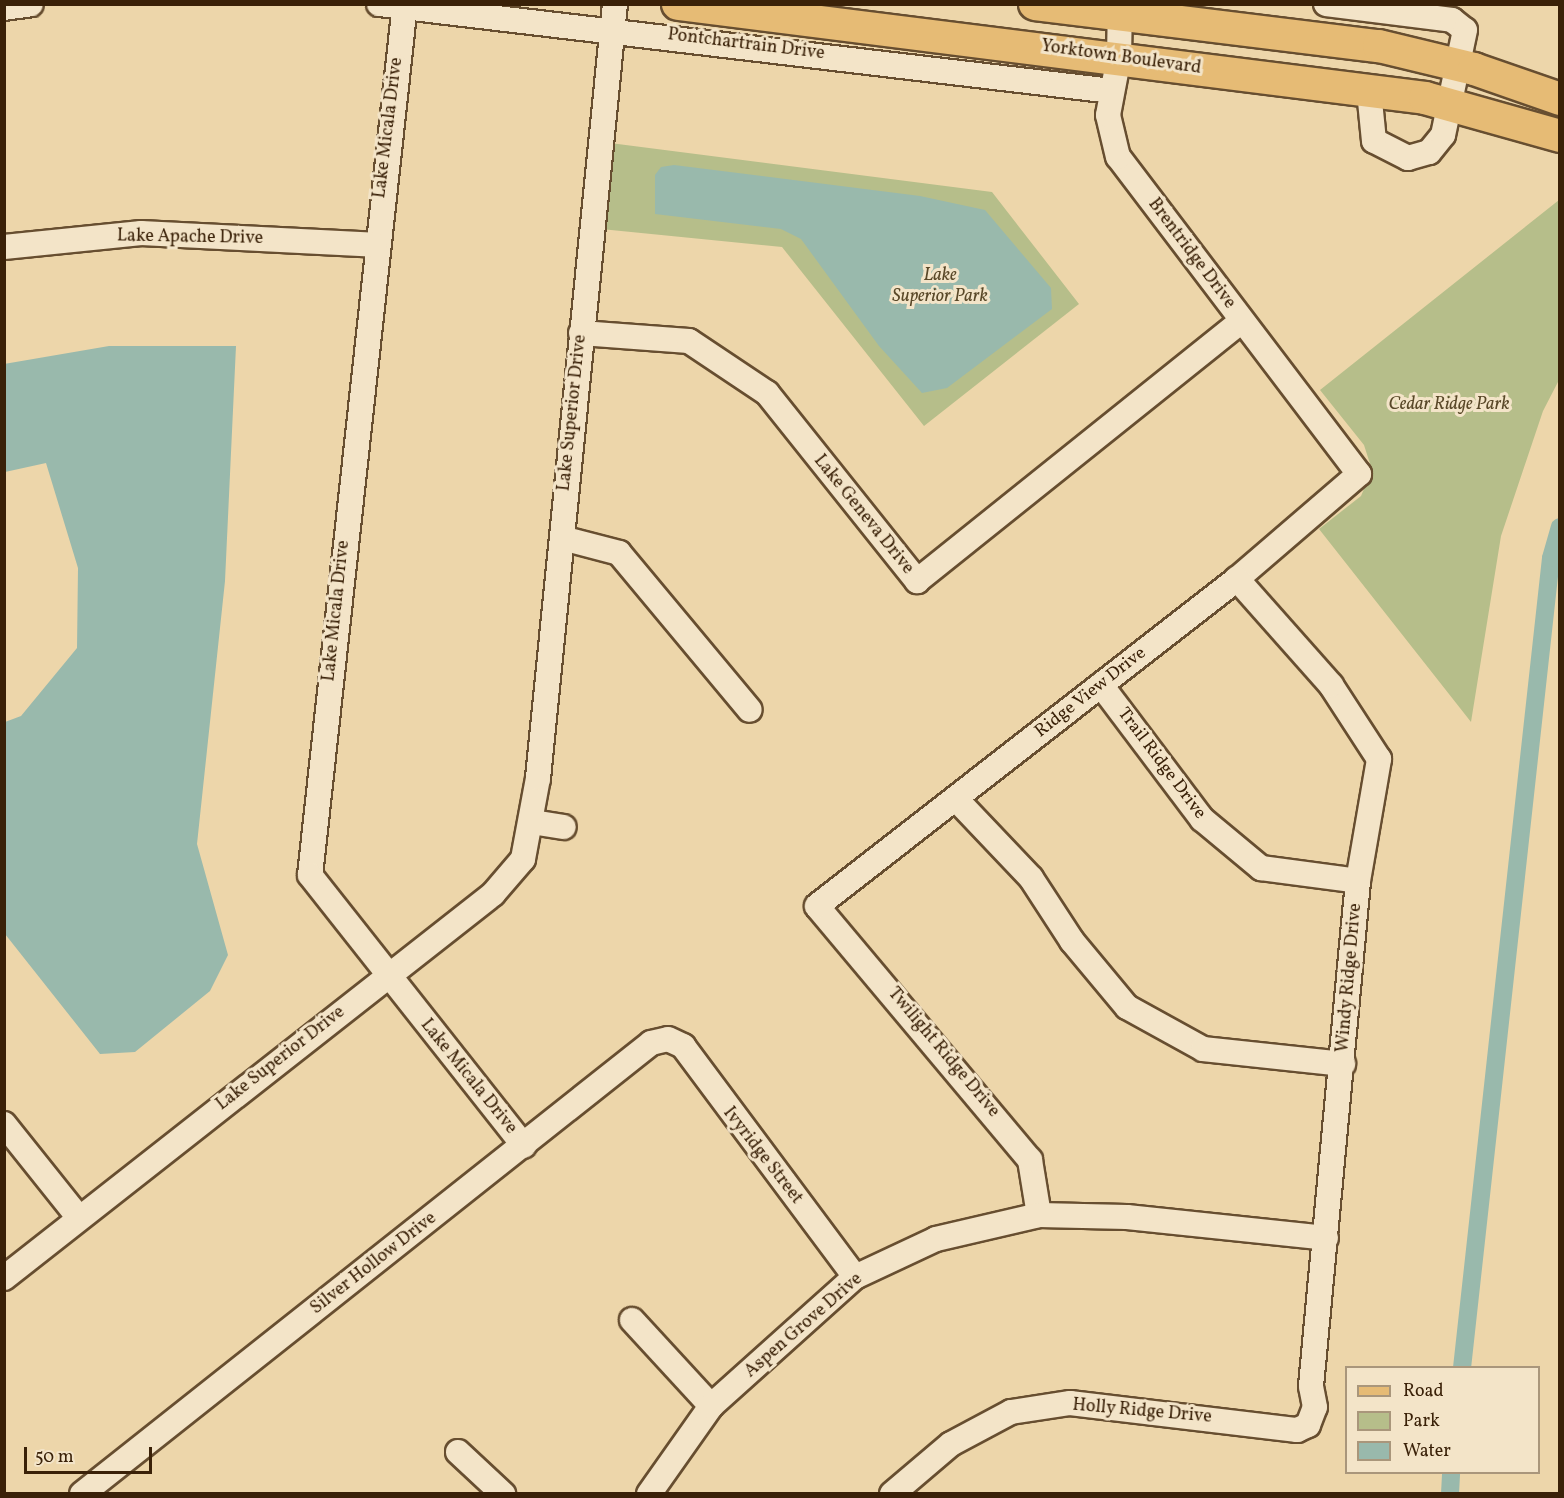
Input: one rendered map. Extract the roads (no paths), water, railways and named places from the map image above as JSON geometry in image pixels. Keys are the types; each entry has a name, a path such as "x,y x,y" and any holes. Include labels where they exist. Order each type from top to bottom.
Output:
{"main road":[{"name":"Yorktown Boulevard","path":"678,4 1119,57 1369,91 1450,104 1560,136"},
{"path":"1035,4 1119,9 1379,46 1461,66 1560,99"}],"street":[{"path":"4,8 31,4"},
{"name":"Pontchartrain Drive","path":"380,4 613,29 1112,91"},
{"name":"Lake Superior Drive","path":"4,1278 493,894 523,859 532,822 615,4"},
{"path":"1326,4 1452,20 1466,30 1461,66 1443,135 1429,152 1408,158 1374,141 1369,91"},
{"name":"Lake Micala Drive","path":"404,6 375,245 310,875 386,976 524,1146"},
{"name":"Brentridge Drive","path":"1119,9 1119,57 1108,115 1118,157 1359,474"},
{"name":"Lake Apache Drive","path":"4,247 141,233 375,245"},
{"name":"Lake Geneva Drive","path":"581,333 689,341 767,393 917,581 1242,321"},
{"name":"Ridge View Drive","path":"817,906 1237,579 1359,474"},
{"path":"562,538 620,553 750,710"},
{"name":"Windy Ridge Drive","path":"1237,579 1332,685 1379,759 1358,881 1343,1064 1311,1386 1315,1407 1308,1425"},
{"name":"Trail Ridge Drive","path":"1101,686 1202,819 1261,868 1358,881"},
{"path":"956,799 1031,878 1072,941 1127,1007 1203,1048 1343,1064"},
{"path":"532,822 564,827"},
{"name":"Twilight Ridge Drive","path":"817,906 1030,1160 1039,1215"},
{"name":"Silver Hollow Drive","path":"82,1494 524,1146 651,1043 668,1039"},
{"name":"Ivyridge Street","path":"668,1039 682,1046 855,1277"},
{"path":"4,1124 79,1218"},
{"name":"Aspen Grove Drive","path":"649,1493 711,1407 855,1277 936,1239 1039,1215 1127,1217 1326,1238"},
{"path":"632,1320 711,1407"},
{"name":"Holly Ridge Drive","path":"892,1494 951,1444 1011,1412 1070,1404 1297,1430 1308,1425"},
{"path":"458,1452 503,1494"}],"water":[{"name":"Lake Superior Park","path":"674,165 920,196 985,210 1051,288 1052,309 947,388 922,393 879,346 801,239 781,229 655,214 655,175 661,167"},
{"path":"109,346 236,346 225,581 197,844 228,955 210,991 135,1052 100,1054 5,934 5,722 21,716 77,648 78,568 46,463 5,472 4,364"}],"waterway":[{"path":"1462,1366 1551,558 1560,527"},
{"path":"1450,1494 1451,1474"}],"park label":[{"name":"Cedar Ridge Park","path":"1449,405"}]}
